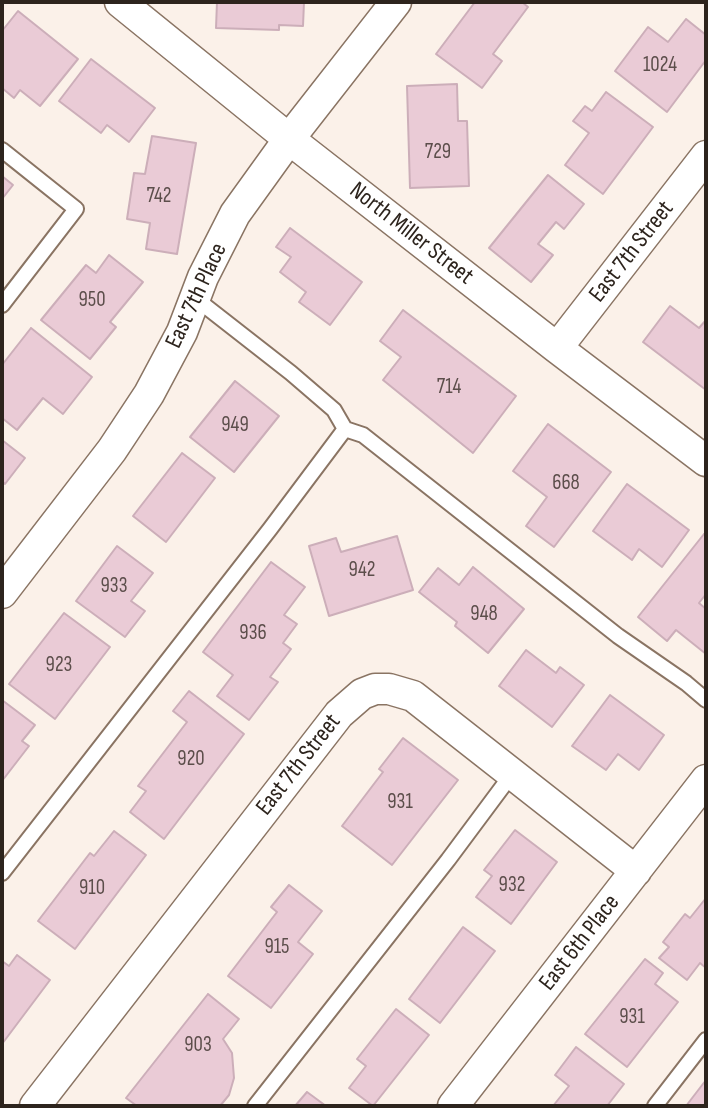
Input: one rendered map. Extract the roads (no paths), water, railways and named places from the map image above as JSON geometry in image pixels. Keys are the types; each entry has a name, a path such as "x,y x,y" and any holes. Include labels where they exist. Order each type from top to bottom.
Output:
{"street":[{"name":"North Miller Street","path":"120,2 289,139 557,348 704,455"},
{"name":"East 7th Place","path":"2,593 134,416 182,332 203,277 235,214 289,139 396,2"},
{"name":"East 7th Street","path":"557,348 706,156"},
{"name":"East 7th Street","path":"35,1106 348,703 375,690 389,689 414,696 636,871"},
{"name":"East 6th Place","path":"453,1106 706,780"}],"lane":[{"path":"2,150 76,209 2,305"},
{"path":"195,298 334,410 345,429 363,435 618,636 706,700"},
{"path":"2,873 345,429"},
{"path":"255,1106 512,774"},
{"path":"656,1106 706,1040"}]}
